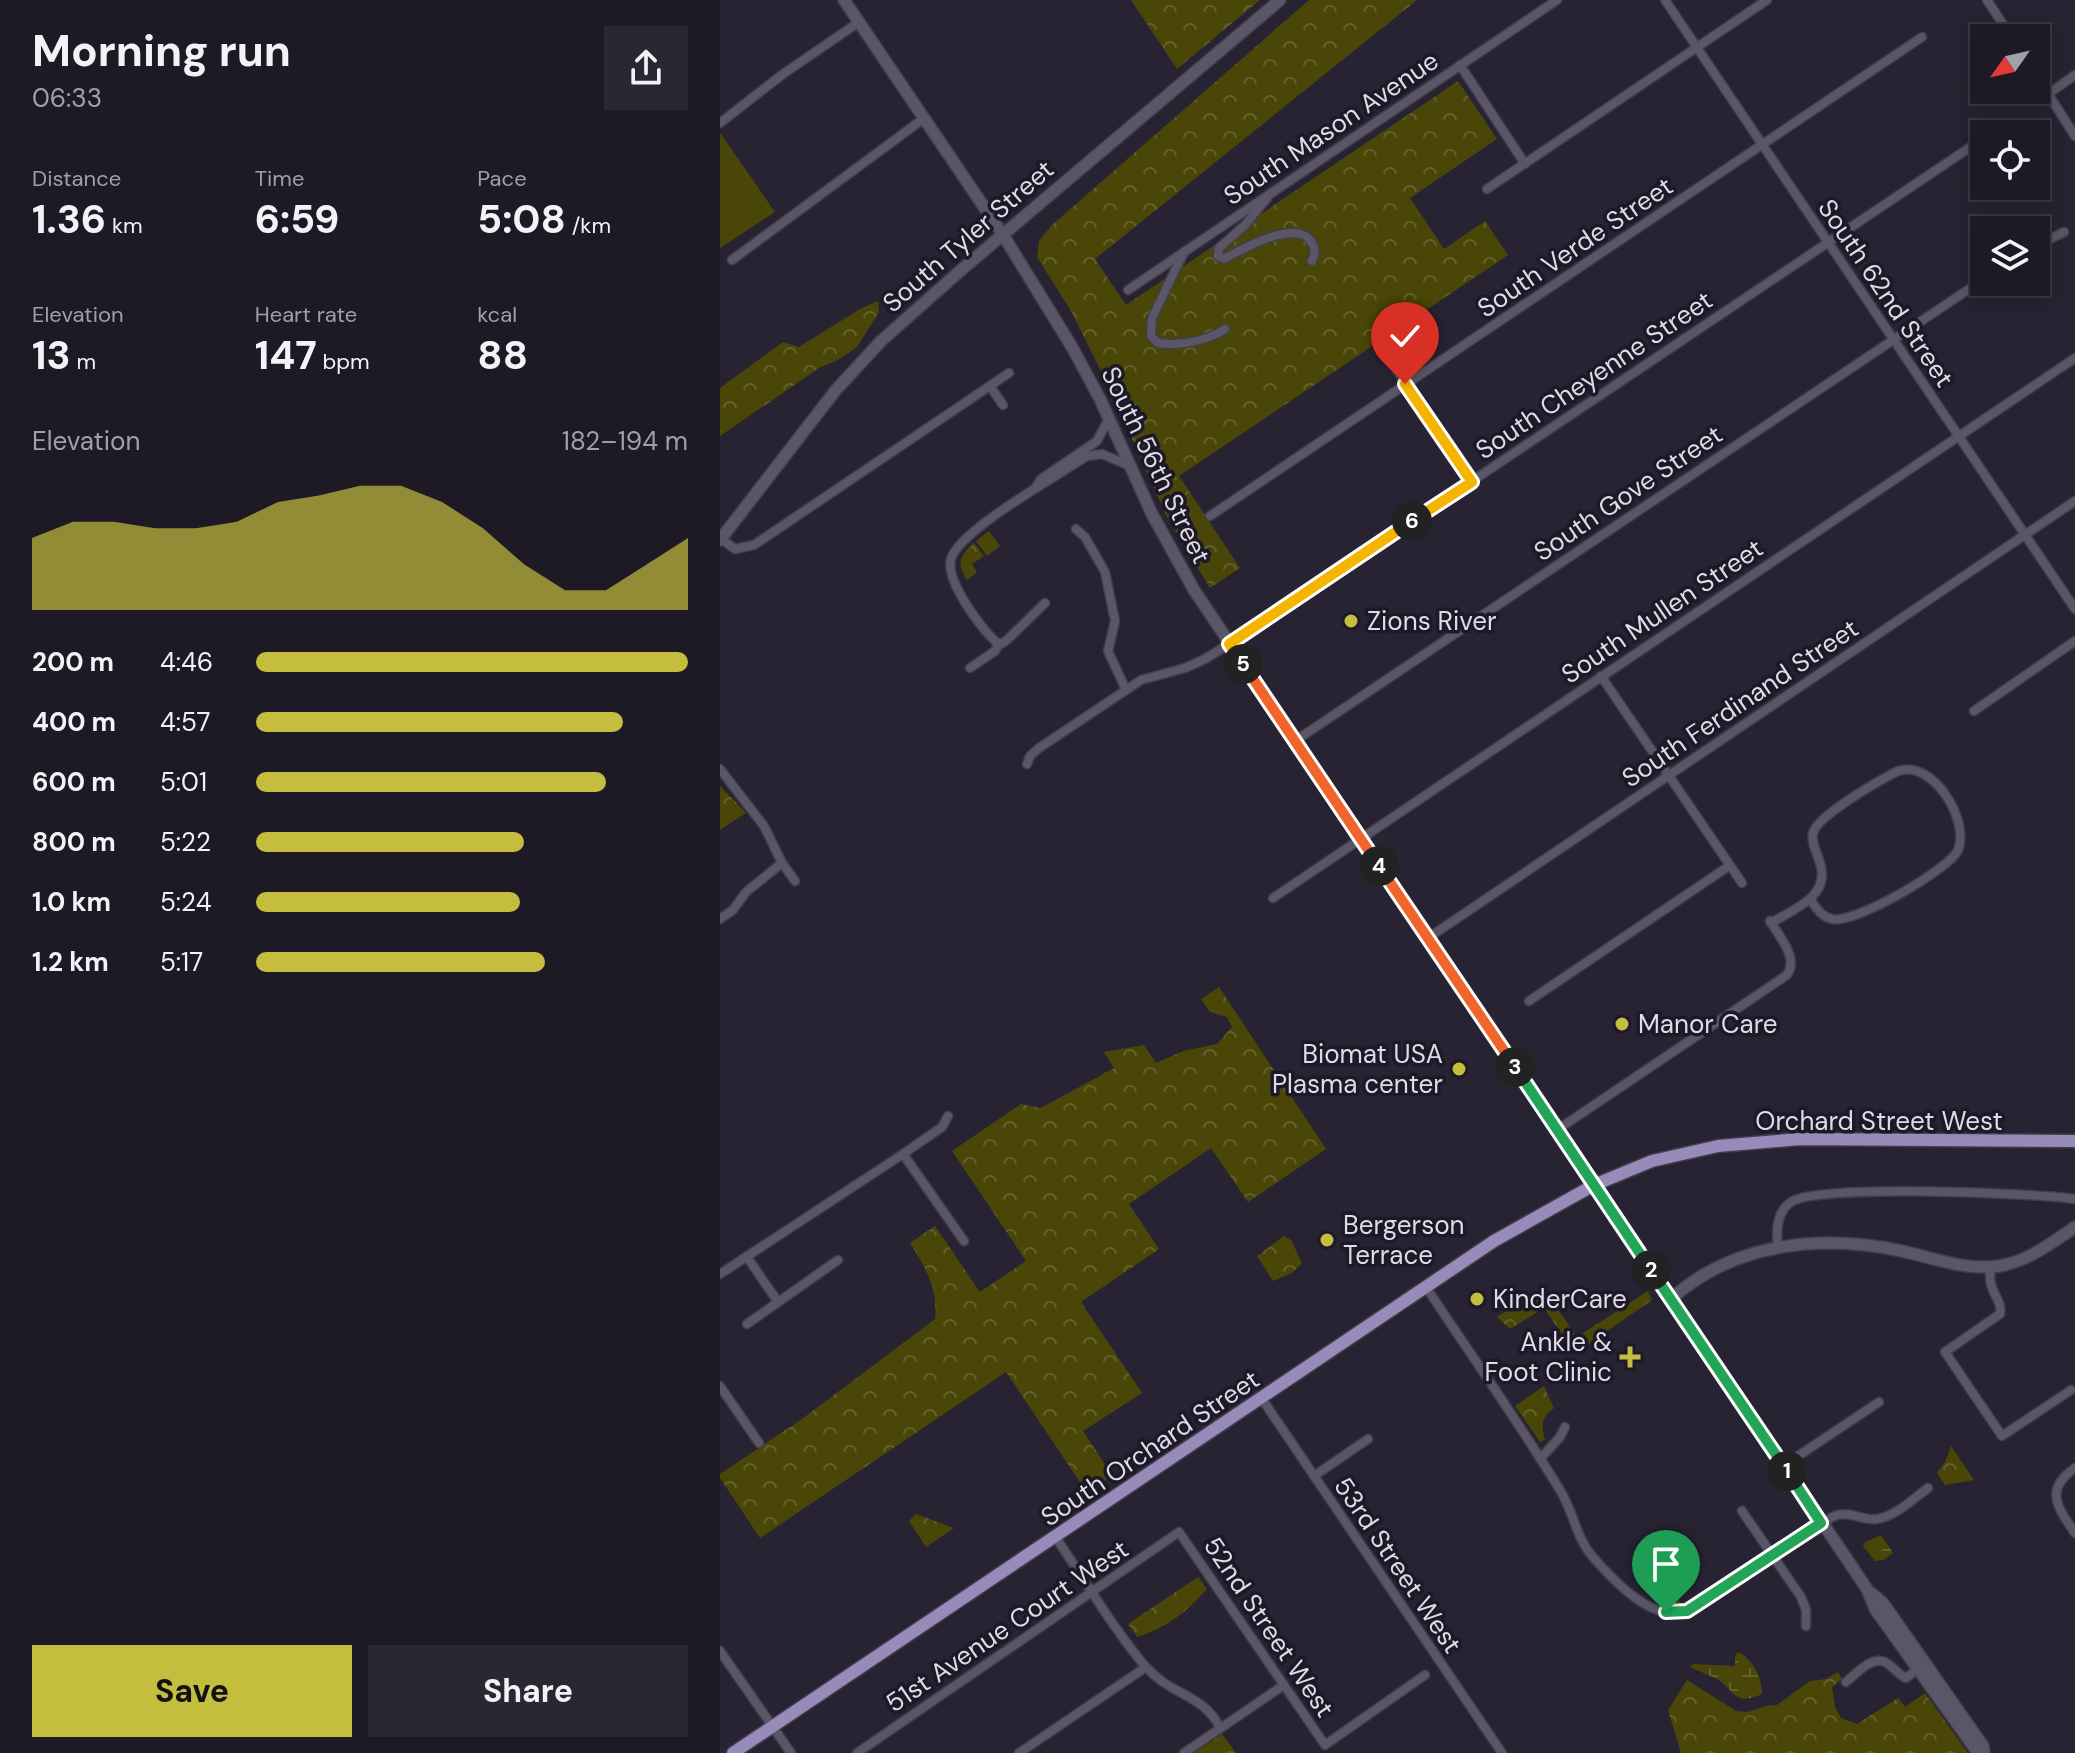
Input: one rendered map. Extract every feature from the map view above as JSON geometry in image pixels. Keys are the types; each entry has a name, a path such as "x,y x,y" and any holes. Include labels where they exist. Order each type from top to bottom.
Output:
{"main road":[{"name":"South 56th Street","path":"844,0 1003,235 1081,361 1172,554 1229,644 1867,1589 1875,1609 1922,1666 1976,1750 1982,1753"},
{"name":"South Tyler Street","path":"720,540 861,361 923,302 1280,0"},
{"name":"Orchard Street West","path":"1594,1185 1623,1171 1686,1152 1760,1141 2075,1141"},
{"name":"South Orchard Street","path":"733,1753 1504,1234 1594,1185"},
{"path":"1670,1300 1683,1288 1713,1270 1745,1256 1778,1247 1851,1242 1967,1266 1991,1267 2028,1257 2075,1227"}],"street":[{"name":"South Mason Avenue","path":"1128,290 1557,0"},
{"name":"South 62nd Street","path":"1665,0 2075,609"},
{"path":"1487,189 1767,0"},
{"path":"1987,0 2003,24"},
{"path":"720,123 783,74 859,22"},
{"name":"South Verde Street","path":"1210,516 1922,37"},
{"path":"1460,65 1525,164"},
{"path":"2050,93 2075,75"},
{"path":"2050,97 2075,136"},
{"path":"732,260 923,119"},
{"name":"South Cheyenne Street","path":"1027,764 1039,748 1147,677 1185,668 1229,644 1970,147"},
{"path":"1272,192 1253,217 1219,248 1218,256 1224,259 1247,246 1295,232 1304,234 1311,242 1315,254 1312,261"},
{"path":"2050,239 2064,232"},
{"path":"1185,252 1152,318 1151,336 1157,343 1172,344 1210,337 1225,329"},
{"name":"South Gove Street","path":"1295,741 1970,288"},
{"path":"1378,342 1472,482"},
{"name":"South Mullen Street","path":"1273,898 2075,358"},
{"path":"720,540 735,549 754,545 1009,373"},
{"path":"990,386 1003,405"},
{"path":"1036,488 1041,479 1097,441 1109,418"},
{"path":"999,644 991,638 956,587 951,574 951,561 957,547 974,531 1036,488 1092,454 1107,455 1130,466"},
{"name":"South Ferdinand Street","path":"1428,938 2075,501"},
{"path":"1076,529 1085,537 1105,572 1115,617 1108,651 1126,690"},
{"path":"970,668 1010,638 1045,603"},
{"path":"1974,711 2075,641"},
{"path":"1601,676 1742,883"},
{"path":"1557,1130 1782,980 1791,971 1791,959 1770,922 1810,899 1820,889 1823,881 1813,838 1814,829 1898,771 1912,768 1931,777 1958,821 1960,840 1956,854 1876,908 1857,916 1841,920 1828,918 1810,899"},
{"path":"720,769 764,826 782,863 795,881"},
{"path":"720,919 733,910 746,892 782,863"},
{"path":"1529,1001 1729,866"},
{"path":"720,1274 942,1127 948,1116"},
{"path":"903,1154 964,1241"},
{"path":"1778,1247 1777,1231 1781,1214 1789,1204 1806,1196 1922,1192 2075,1199"},
{"path":"747,1257 778,1302"},
{"path":"747,1324 838,1260"},
{"path":"1991,1267 1990,1287 2001,1305 2001,1312 1945,1352 2002,1436 2071,1390"},
{"path":"1426,1287 1567,1502 1589,1552 1634,1596 1649,1606 1666,1612 1687,1611 1821,1523 1845,1513 1877,1519 1892,1514 1928,1488"},
{"path":"720,1386 759,1443"},
{"name":"53rd Street West","path":"1262,1399 1502,1753"},
{"path":"1783,1466 1879,1402"},
{"path":"1540,1459 1565,1427"},
{"path":"1314,1476 1368,1439"},
{"path":"2075,1468 2063,1477 2056,1488 2058,1503 2075,1533"},
{"path":"1742,1511 1804,1604 1806,1626"},
{"name":"51st Avenue Court West","path":"857,1753 1179,1532"},
{"name":"52nd Street West","path":"1179,1532 1325,1745 1425,1675"},
{"path":"1056,1538 1146,1667 1176,1692 1203,1704 1214,1715 1220,1728"},
{"path":"720,1651 791,1753"},
{"path":"1846,1682 1877,1660 1887,1663 1897,1674 1906,1678 1922,1666"},
{"path":"1019,1753 1146,1667"},
{"path":"1184,1753 1284,1685"}],"green space":[{"path":"1131,0 1260,0 1177,69"},
{"path":"1309,0 1417,0 1095,259 1126,305 1458,81 1497,139 1410,198 1444,249 1485,221 1508,255 1179,476 1240,568 1210,588 1166,515 1071,311 1037,257 1039,241 1052,225"},
{"path":"720,135 775,212 720,248"},
{"path":"878,301 879,312 857,347 819,368 720,436 720,388 783,342 799,347"},
{"path":"989,531 1000,546 987,556 976,541"},
{"path":"974,543 984,556 972,564 977,572 967,580 961,569 961,560"},
{"path":"720,786 746,813 720,830"},
{"path":"1219,987 1326,1149 1248,1202 1211,1148 1129,1204 1159,1249 1081,1302 1142,1393 1083,1431 1112,1475 1088,1494 1006,1372 760,1538 720,1474 802,1419 935,1319 935,1298 930,1279 910,1243 935,1226 980,1292 1026,1261 952,1151 1021,1104 1041,1108 1114,1068 1104,1052 1144,1045 1156,1063 1183,1051 1217,1044 1232,1027 1227,1017 1210,1012 1201,999"},
{"path":"1284,1236 1291,1240 1302,1263 1292,1273 1273,1281 1257,1256"},
{"path":"1542,1287 1577,1337 1648,1291 1652,1300 1575,1353 1544,1308 1510,1329 1497,1317"},
{"path":"1544,1386 1554,1408 1544,1419 1545,1440 1540,1442 1515,1406"},
{"path":"1951,1446 1974,1480 1945,1485 1937,1473"},
{"path":"916,1514 954,1528 926,1547 909,1521"},
{"path":"1881,1535 1893,1553 1875,1561 1863,1546"},
{"path":"1662,1575 1681,1603 1660,1603 1643,1588"},
{"path":"1198,1577 1207,1589 1192,1605 1167,1624 1137,1637 1128,1624"},
{"path":"1738,1652 1756,1669 1762,1694 1739,1698 1722,1682 1690,1667 1693,1664 1735,1666"},
{"path":"1838,1672 1842,1679 1832,1687 1835,1707 1841,1718 1857,1724 1898,1698 1905,1707 1925,1693 1968,1753 1681,1753 1668,1710 1687,1680 1736,1711 1747,1712 1777,1705 1810,1681 1826,1679"},
{"path":"1222,1734 1236,1753 1194,1753"}],"place":[{"name":"Zions River","path":"1351,621"},
{"name":"Manor Care","path":"1622,1024"},
{"name":"Biomat USA Plasma center","path":"1459,1069"},
{"name":"Bergerson Terrace","path":"1327,1240"},
{"name":"KinderCare","path":"1477,1299"},
{"name":"Ankle & Foot Clinic","path":"1630,1357"}],"route":[{"path":"1405,384 1472,482 1229,644 1821,1523 1687,1611 1678,1614 1666,1612"}]}
